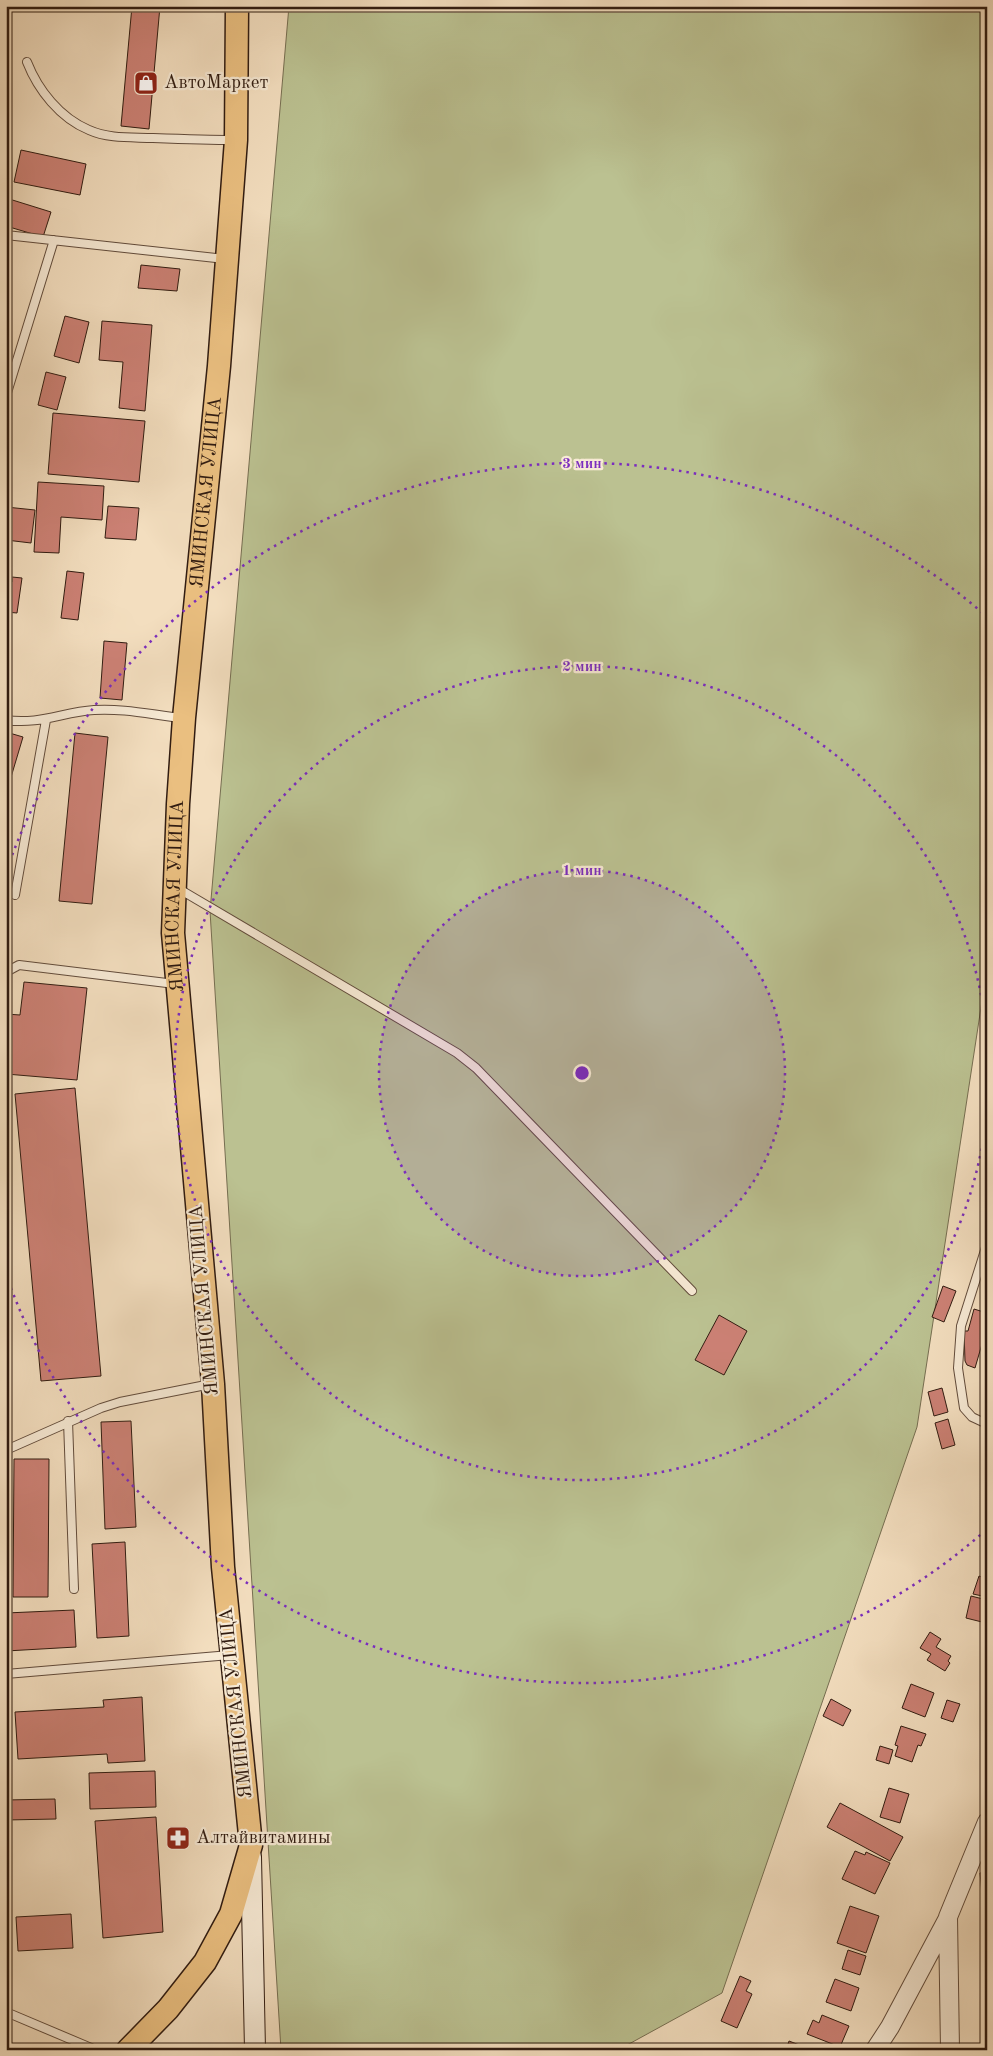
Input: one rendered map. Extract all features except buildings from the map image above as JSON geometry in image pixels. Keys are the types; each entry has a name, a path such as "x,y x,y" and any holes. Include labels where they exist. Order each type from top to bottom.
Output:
{"main road":[{"name":"ЯМИНСКАЯ УЛИЦА","path":"238,6 236,140 219,366 184,718 178,804 173,933 213,1384 223,1567 251,1845"},
{"path":"128,2050 168,2009 205,1962 231,1914 251,1845"},
{"path":"251,1845 255,2050"}],"street":[{"path":"874,2050 890,2027 948,1917 987,1822"},
{"path":"948,1917 950,2050"}],"lane":[{"path":"27,62 44,94 64,113 90,131 118,137 236,140"},
{"path":"6,235 227,259"},
{"path":"6,396 54,240"},
{"path":"6,720 27,722 46,720 83,711 106,710 184,718"},
{"path":"15,895 46,720"},
{"path":"175,887 458,1053 476,1068 692,1291"},
{"path":"6,972 19,965 177,984"},
{"path":"987,1244 961,1326 958,1368 964,1408 972,1417 987,1424"},
{"path":"6,1450 101,1408 120,1402 213,1384"},
{"path":"68,1421 74,1589"},
{"path":"6,1674 232,1655"},
{"path":"6,2012 96,2050"}],"green space":[{"path":"289,6 987,6 987,968 917,1427 722,1993 618,2050 281,2050 210,911"}],"place":[{"name":"АвтоМаркет","path":"146,83"},
{"name":"Алтайвитамины","path":"178,1838"}]}
